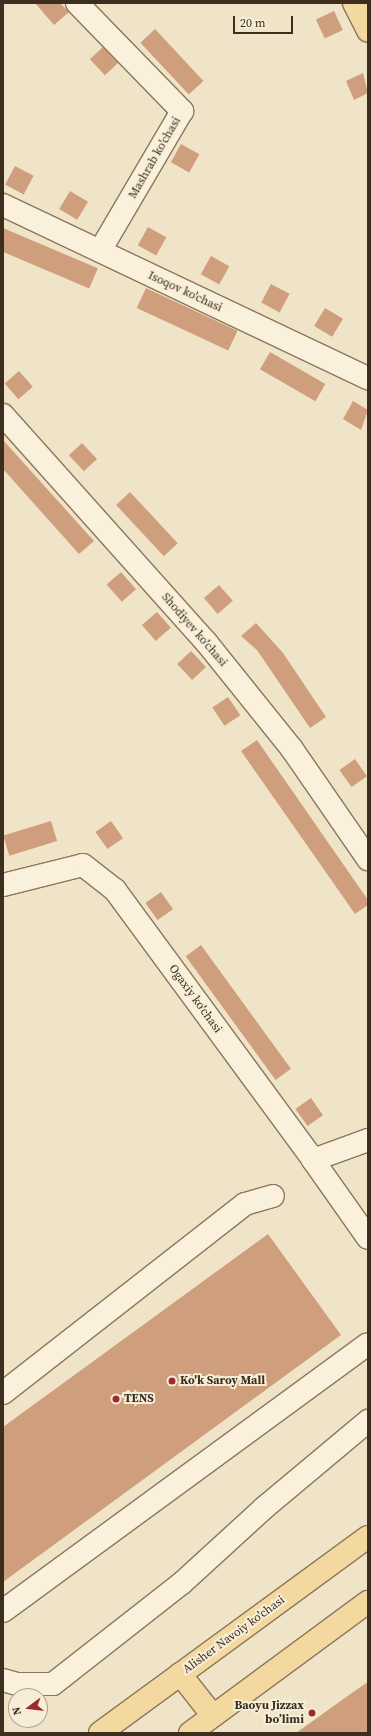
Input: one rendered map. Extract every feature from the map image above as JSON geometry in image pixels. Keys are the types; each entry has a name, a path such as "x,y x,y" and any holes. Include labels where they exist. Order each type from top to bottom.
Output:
{"main road":[{"path":"354,3 368,31"},
{"name":"Alisher Navoiy ko'chasi","path":"100,1733 368,1537"},
{"path":"190,1733 368,1602"},
{"path":"180,1674 213,1716"}],"street":[{"name":"Mashrab ko'chasi","path":"77,3 182,111 100,251"},
{"name":"Isoqov ko'chasi","path":"3,204 368,378"},
{"name":"Shodiyev ko'chasi","path":"3,415 206,642 292,749 368,859"},
{"name":"Ogaxiy ko'chasi","path":"3,884 83,865 115,890 313,1160"},
{"path":"368,1140 313,1160 368,1238"},
{"path":"3,1394 245,1204 273,1196"},
{"path":"3,1612 367,1345"},
{"path":"3,1680 16,1684 53,1684 182,1583 264,1508 368,1421"}],"building":[{"path":"35,3 60,3 69,12 54,25"},
{"path":"334,11 343,30 325,38 316,19"},
{"path":"155,29 203,81 189,95 140,43"},
{"path":"103,47 118,63 105,75 90,59"},
{"path":"363,73 368,93 354,100 346,81"},
{"path":"181,144 199,154 189,173 171,162"},
{"path":"15,166 34,176 24,194 5,185"},
{"path":"70,191 88,202 77,220 59,209"},
{"path":"148,227 166,237 156,256 138,245"},
{"path":"3,228 98,268 89,288 3,252"},
{"path":"211,256 229,266 219,285 201,274"},
{"path":"271,284 290,294 280,312 261,303"},
{"path":"146,288 238,331 228,351 137,308"},
{"path":"325,308 343,319 332,337 314,326"},
{"path":"270,352 325,384 315,401 260,369"},
{"path":"19,371 33,387 18,399 5,383"},
{"path":"353,401 368,410 361,430 343,419"},
{"path":"3,440 94,541 79,554 3,469"},
{"path":"82,443 97,459 84,471 69,455"},
{"path":"130,492 178,543 164,556 116,505"},
{"path":"121,572 136,589 122,602 107,584"},
{"path":"219,585 233,601 218,614 204,598"},
{"path":"157,612 171,628 156,641 142,625"},
{"path":"256,623 283,653 326,717 310,728 257,650 241,636"},
{"path":"191,651 206,667 192,680 177,664"},
{"path":"228,697 240,715 225,726 212,708"},
{"path":"257,740 368,900 368,905 355,914 241,751"},
{"path":"355,759 367,776 351,787 339,770"},
{"path":"51,821 57,841 9,856 3,836"},
{"path":"111,821 123,838 107,849 95,832"},
{"path":"161,892 173,909 157,920 145,903"},
{"path":"201,945 291,1069 276,1080 186,956"},
{"path":"311,1098 323,1115 307,1126 295,1109"},
{"name":"Ko'k Saroy Mall","path":"268,1234 341,1335 3,1582 3,1427"},
{"path":"368,1682 368,1733 296,1733 356,1690"}],"place":[{"name":"Ko'k Saroy Mall","path":"172,1381"},
{"name":"TENS","path":"116,1399"},
{"name":"Baoyu Jizzax bo’limi","path":"312,1713"}]}
